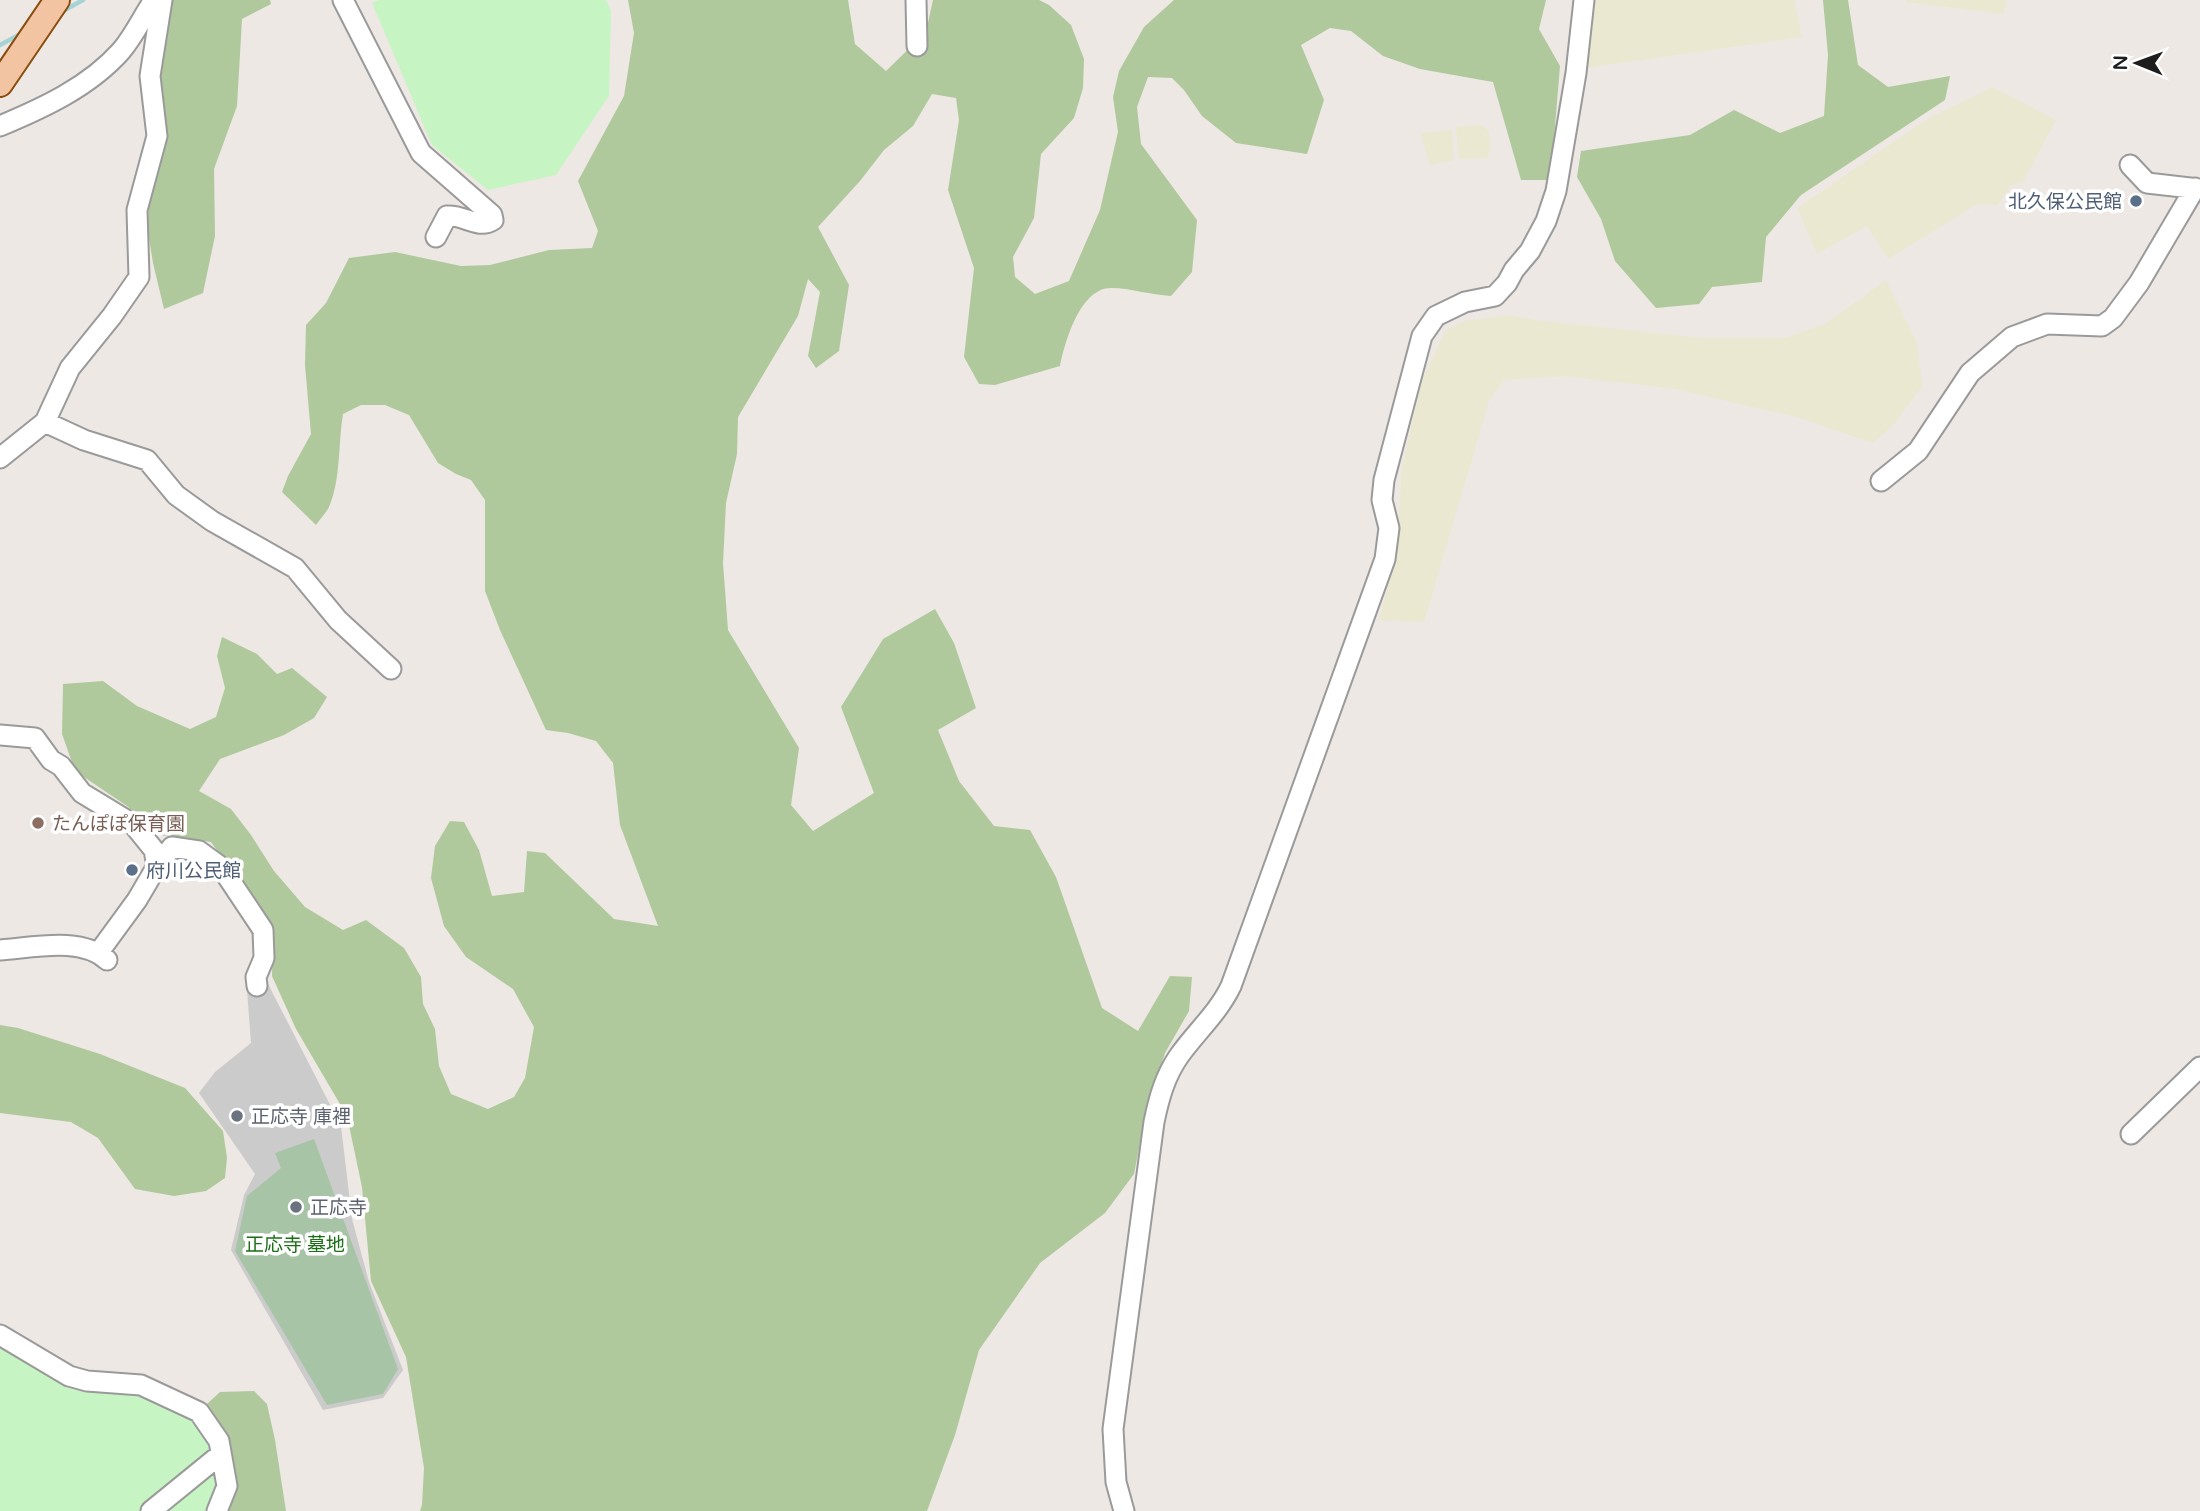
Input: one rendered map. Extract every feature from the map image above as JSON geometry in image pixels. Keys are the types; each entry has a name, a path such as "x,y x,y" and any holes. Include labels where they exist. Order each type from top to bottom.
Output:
{"main road":[{"path":"0,84 57,0"}],"street":[{"path":"0,126 53,103 88,80 121,51 154,0"},
{"path":"0,458 45,422 70,368 112,317 139,277 137,210 157,136 150,76 162,0"},
{"path":"343,0 421,153 492,215 493,220 481,224 456,215 447,216 436,237"},
{"path":"916,0 917,46"},
{"path":"1124,1511 1116,1482 1113,1429 1154,1122 1162,1088 1179,1056 1222,1005 1231,986 1385,559 1389,528 1382,500 1384,480 1422,336 1436,316 1465,302 1495,296 1530,251 1546,221 1556,191 1584,0"},
{"path":"1881,481 1918,451 1970,373 2011,337 2047,324 2102,326 2113,318 2198,189 2147,183 2130,165"},
{"path":"45,422 84,440 147,460 185,502 212,521 295,568 338,620 391,669"},
{"path":"0,735 35,737 51,760 61,766 82,793 133,824 154,850 157,866"},
{"path":"0,950 72,946 103,956 157,866 172,848 199,851 221,867 263,930 264,958 256,977 257,986"},
{"path":"2131,1134 2200,1067"},
{"path":"0,1335 69,1376 87,1381 141,1385 199,1412 219,1441 227,1486 217,1511"},
{"path":"151,1511 220,1454"}],"shaded area":[{"path":"1593,0 1794,0 1802,37 1585,68"},
{"path":"1906,0 2006,0 2004,14"},
{"path":"1993,87 2056,120 2023,182 2010,186 1998,205 1976,205 1888,259 1867,226 1817,254 1797,208 1929,118"},
{"path":"1480,125 1489,131 1490,150 1487,158 1459,159 1456,127"},
{"path":"1452,130 1454,160 1430,165 1421,135"},
{"path":"1886,280 1917,343 1922,386 1895,423 1873,443 1800,418 1676,389 1565,376 1504,380 1489,401 1424,622 1379,620 1397,551 1402,467 1423,378 1446,330 1464,321 1509,315 1702,338 1785,338 1825,324"},
{"name":"正応寺","path":"268,984 341,1126 352,1219 369,1282 403,1370 383,1398 323,1410 231,1250 244,1195 255,1174 199,1093 215,1072 251,1043 247,990"}],"green space":[{"path":"173,0 270,0 271,4 242,19 237,106 214,169 215,236 203,293 164,309 148,232 149,182 164,133 158,50"},
{"path":"379,0 606,0 611,11 609,96 556,175 488,190 432,145 372,3"},
{"path":"628,0 848,0 855,44 886,71 926,32 933,0 1039,0 1049,5 1071,25 1084,59 1083,88 1074,118 1041,154 1034,218 1013,257 1015,277 1035,294 1069,281 1100,210 1118,132 1113,97 1119,71 1144,27 1174,0 1546,0 1539,29 1560,66 1553,150 1547,180 1521,180 1493,82 1420,69 1383,56 1351,31 1330,28 1301,45 1324,100 1307,154 1236,143 1202,116 1172,78 1148,77 1137,107 1141,144 1197,220 1192,272 1171,296 1118,288 1100,290 1083,306 1076,318 1060,366 995,385 979,384 964,357 974,268 948,190 959,120 956,98 932,94 913,126 884,150 818,227 849,285 839,351 816,368 808,356 820,292 808,279 798,316 738,417 737,454 726,503 723,563 728,630 799,748 791,805 813,831 874,793 841,707 883,639 935,609 954,643 976,708 938,730 959,781 994,826 1030,830 1056,877 1102,1008 1138,1031 1170,976 1192,977 1189,1011 1165,1053 1146,1112 1134,1174 1105,1213 1040,1263 979,1350 955,1435 927,1511 420,1511 424,1468 406,1357 371,1281 362,1187 347,1116 296,1029 272,976 273,930 211,842 160,835 127,806 75,771 62,734 63,684 103,681 137,706 190,729 216,717 225,688 217,656 222,637 257,654 277,674 292,668 327,697 314,718 284,735 220,759 199,791 231,809 274,871 305,907 343,930 366,920 404,948 421,977 423,1004 435,1029 439,1066 451,1094 488,1109 514,1097 525,1078 534,1027 513,989 466,957 444,926 431,878 435,846 450,821 464,822 479,850 492,896 524,892 527,851 545,853 614,919 658,926 620,825 613,763 596,741 546,730 500,630 485,591 485,500 471,480 438,463 409,415 385,405 361,405 343,414 333,496 328,509 316,525 282,492 311,434 305,365 306,325 326,303 349,258 395,252 461,266 490,265 549,250 592,248 598,231 578,181 624,96 634,33"},
{"path":"1823,0 1848,0 1858,65 1888,87 1950,76 1945,100 1801,195 1766,237 1762,282 1712,287 1699,304 1656,308 1615,261 1601,219 1577,177 1581,151 1690,135 1734,110 1780,133 1824,116 1828,55"},
{"path":"0,1025 18,1028 100,1054 185,1088 223,1131 227,1158 225,1178 206,1191 174,1196 135,1189 98,1138 71,1122 0,1113"},
{"name":"正応寺 墓地","path":"314,1139 398,1369 383,1394 327,1405 235,1251 247,1196 281,1168 275,1153"},
{"path":"0,1343 53,1378 71,1386 125,1389 213,1426 226,1459 208,1511 0,1511"},
{"path":"254,1391 267,1404 286,1511 221,1511 196,1414 220,1392"}],"waterway":[{"path":"63,11 83,0"},
{"path":"0,45 24,32"}],"place":[{"name":"北久保公民館","path":"2136,201"},
{"name":"たんぽぽ保育園","path":"38,823"},
{"name":"府川公民館","path":"132,870"},
{"name":"正応寺 庫裡","path":"237,1116"},
{"name":"正応寺","path":"296,1207"}]}
